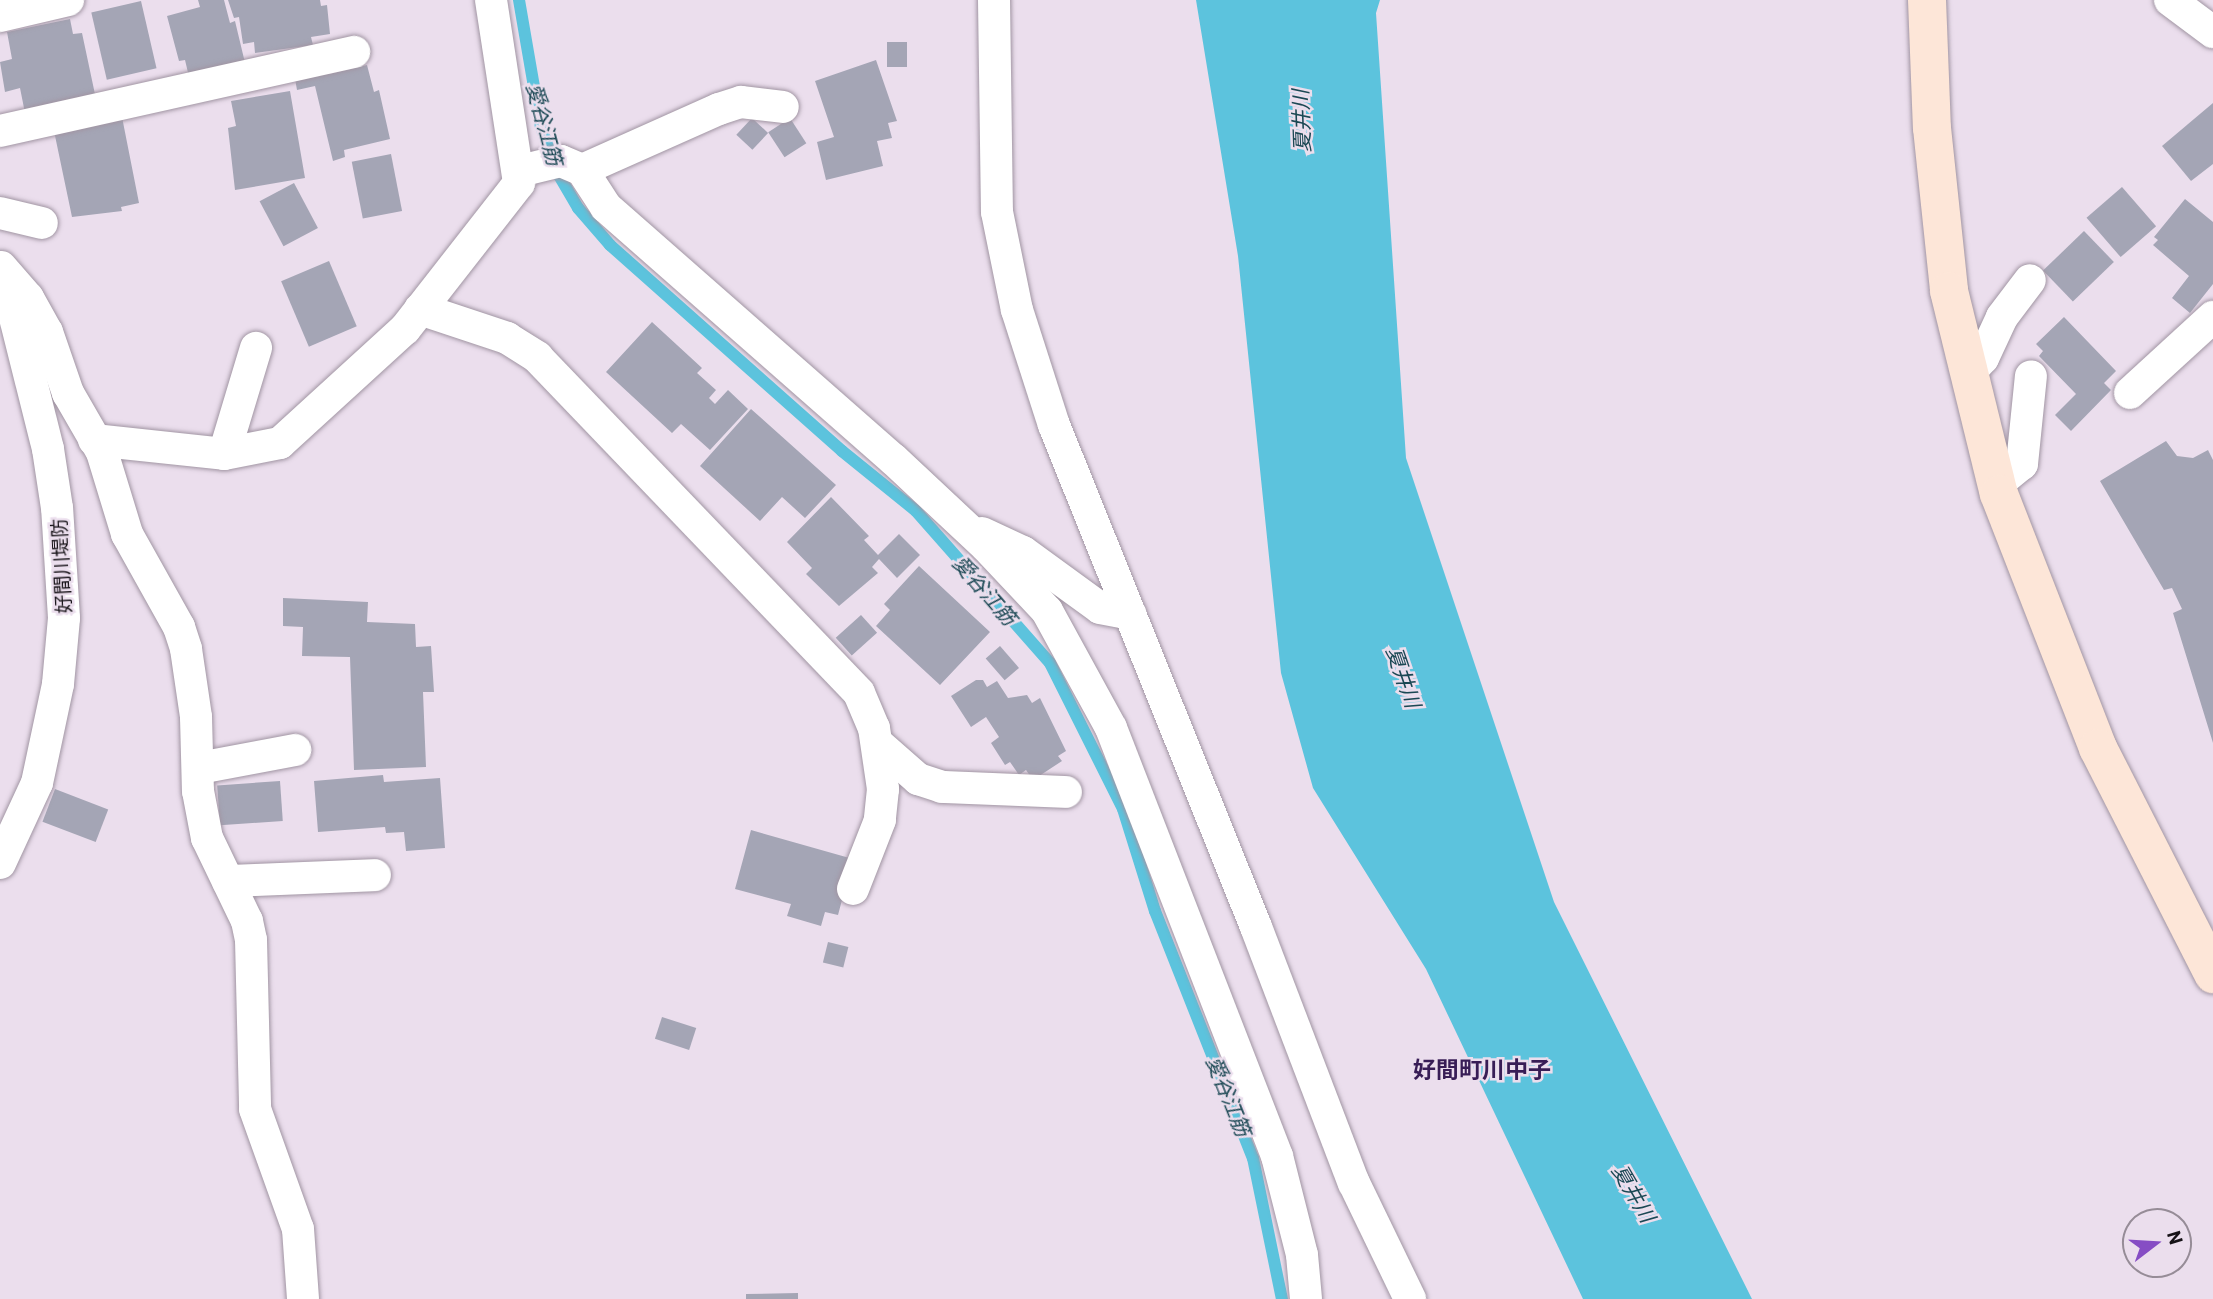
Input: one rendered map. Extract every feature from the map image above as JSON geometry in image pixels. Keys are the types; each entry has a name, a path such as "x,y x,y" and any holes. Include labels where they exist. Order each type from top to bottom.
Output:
{"street":[{"path":"0,16 68,0"},
{"path":"94,440 224,454 258,450 288,438 405,329 519,183 520,171 491,0"},
{"path":"994,0 997,212 1017,310 1054,425 1354,1183 1410,1299"},
{"path":"1927,0 1932,128 1949,291 1997,484 2098,748 2213,974"},
{"path":"2170,0 2213,32"},
{"path":"0,131 354,52"},
{"path":"582,170 719,109 741,102 783,107"},
{"path":"520,171 561,161 582,170 606,207 970,531 1047,611 1111,728 1277,1156 1302,1255 1306,1299"},
{"path":"0,212 42,223"},
{"path":"0,266 28,298 47,331 68,393 94,440 127,534 179,626 186,649 207,838 228,881 251,940 255,1109 298,1229 303,1299"},
{"name":"好間川堤防","path":"0,266 48,449 57,508 64,618 58,684 37,783 0,863"},
{"path":"1968,374 1983,358 2002,317 2030,280"},
{"path":"420,309 508,338 537,357 859,693 877,743 883,789 880,820 853,889"},
{"path":"2130,393 2213,317"},
{"path":"224,454 256,348"},
{"path":"1997,484 2022,464 2031,376"},
{"path":"970,531 988,534 1024,552 1100,608 1130,614"},
{"path":"877,743 918,779 942,787 1066,792"},
{"path":"199,768 295,750"},
{"path":"228,881 375,875"}],"water":[{"name":"夏井川","path":"1196,0 1380,0 1376,13 1406,458 1554,902 1752,1299 1583,1299 1426,969 1313,788 1281,673 1238,256"}],"building":[{"path":"198,0 224,0 230,23 235,21 246,67 190,81 185,60 179,61 167,16 200,7"},
{"path":"228,0 320,0 321,6 327,5 330,34 311,37 313,45 255,53 254,42 243,44 239,17 234,18"},
{"path":"141,1 157,68 107,80 91,12"},
{"path":"70,19 73,34 82,33 96,99 25,113 20,88 5,92 0,62 12,59 7,32"},
{"path":"887,42 907,42 907,67 887,67"},
{"path":"876,60 897,121 888,123 892,138 877,141 883,166 826,180 817,142 834,137 815,81"},
{"path":"327,65 329,74 367,65 374,92 379,90 390,139 344,150 345,157 333,161 315,86 297,90 294,73"},
{"path":"290,91 305,178 235,190 228,128 236,126 231,101"},
{"path":"2213,103 2213,164 2191,181 2162,146"},
{"path":"122,117 139,203 121,207 122,211 72,217 54,131"},
{"path":"752,118 768,133 752,150 736,135"},
{"path":"790,118 806,143 785,157 768,132"},
{"path":"391,154 402,211 363,219 352,162"},
{"path":"294,183 318,228 284,246 260,201"},
{"path":"2122,187 2156,226 2121,257 2087,218"},
{"path":"2185,199 2213,222 2213,284 2190,313 2172,298 2189,276 2153,245 2158,240 2154,237"},
{"path":"2084,231 2114,262 2073,302 2043,271"},
{"path":"329,261 357,326 309,347 281,281"},
{"path":"2064,317 2116,371 2104,383 2111,390 2071,431 2055,415 2076,394 2039,356 2043,351 2036,344"},
{"path":"652,322 702,368 697,373 716,390 709,398 715,404 728,390 748,409 710,450 681,424 672,433 606,372"},
{"path":"751,409 836,485 805,518 782,497 760,521 700,466"},
{"path":"2166,441 2177,456 2193,458 2208,450 2213,460 2213,743 2173,613 2182,609 2172,588 2164,590 2100,481"},
{"path":"831,497 869,536 864,540 878,555 899,534 920,555 897,578 879,559 872,567 878,573 839,606 806,574 812,568 787,542"},
{"path":"919,566 990,632 940,685 876,626 890,610 884,604"},
{"path":"283,598 368,602 367,622 415,624 416,647 431,646 434,692 423,692 426,767 354,770 350,657 302,656 303,627 283,626"},
{"path":"861,615 877,633 852,656 836,638"},
{"path":"1000,646 1019,668 1005,680 986,658"},
{"path":"976,680 983,680 987,687 997,681 1008,698 1027,695 1032,703 1040,698 1066,751 1058,756 1062,761 1033,780 1026,770 1019,775 1010,762 1005,765 991,743 999,737 986,717 971,727 951,696"},
{"path":"383,775 384,782 440,778 445,848 406,851 404,832 386,833 385,827 318,832 314,781"},
{"path":"280,781 283,821 220,825 217,785"},
{"path":"55,789 108,809 96,842 42,822"},
{"path":"751,830 853,859 838,915 825,912 821,926 787,916 791,904 735,889"},
{"path":"828,942 848,947 843,967 823,962"},
{"path":"662,1017 696,1028 689,1050 655,1039"},
{"path":"798,1293 798,1299 746,1299 746,1294"}],"waterway":[{"name":"愛谷江筋","path":"519,0 541,127 557,172 578,208 610,245 842,451 916,511 1050,663 1123,809 1155,911 1253,1158 1282,1299"}],"district":[{"name":"好間町川中子","path":"1482,1069"}]}
